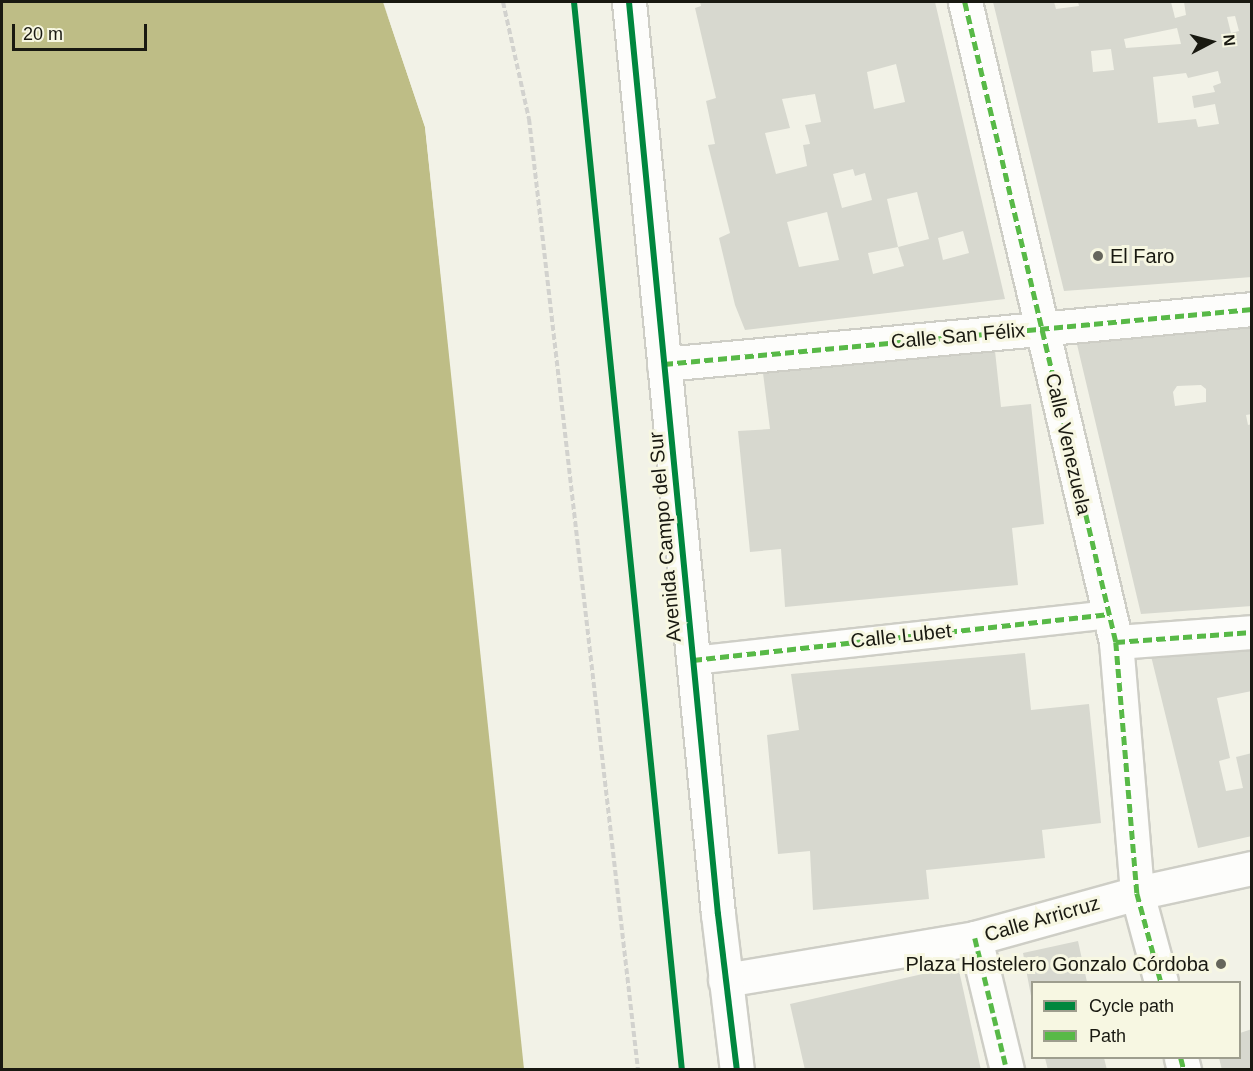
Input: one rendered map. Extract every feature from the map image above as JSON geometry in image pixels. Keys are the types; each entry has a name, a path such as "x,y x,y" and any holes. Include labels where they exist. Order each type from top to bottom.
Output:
{"street":[{"name":"Avenida Campo del Sur","path":"629,2 724,980 737,1070"},
{"name":"Calle Venezuela","path":"965,2 1112,628 1137,893 1161,981"},
{"name":"Calle San Félix","path":"664,364 1251,309"},
{"name":"Calle Lubet","path":"693,660 1112,628 1251,632"},
{"name":"Calle Arricruz","path":"724,980 975,938 1137,893 1251,868"},
{"path":"975,938 1007,1070"}],"path":[{"path":"503,2 529,119 638,1070"}],"shaded area":[{"path":"2,2 383,2 425,127 524,1069 2,1070"}],"pier":[{"path":"383,2 428,127 527,1070 425,127"}],"building":[{"path":"700,2 935,2 1005,299 745,330 735,305 719,238 730,233 708,145 715,144 706,101 716,98 695,8 701,6","holes":["896,64 905,102 874,109 867,72","815,94 821,122 805,125 810,144 803,145 807,166 776,174 765,133 790,128 782,99","853,169 855,176 865,173 872,200 842,208 833,174","917,192 929,239 898,247 887,199","827,212 839,260 799,267 787,222","963,231 969,253 943,260 938,238","898,247 904,266 873,274 868,253"]},
{"path":"993,2 1054,2 1056,9 1079,6 1078,2 1171,2 1175,18 1186,15 1184,2 1252,2 1252,277 1064,291","holes":["1235,16 1239,31 1231,33 1227,17","1177,28 1181,44 1126,48 1124,39","1111,49 1114,70 1093,72 1091,51","1218,71 1221,83 1213,86 1215,92 1192,96 1194,108 1215,104 1219,124 1198,127 1196,119 1158,123 1153,77 1186,73 1188,78"]},
{"path":"1252,322 1252,414 1246,415 1248,425 1252,424 1252,606 1141,614 1075,336","holes":["1201,385 1206,389 1206,402 1175,406 1173,392 1177,386"]},
{"path":"995,351 1001,407 1031,404 1044,524 1012,528 1018,585 785,607 781,549 750,552 738,431 770,429 763,373"},
{"path":"1252,649 1252,691 1217,698 1230,758 1219,761 1226,791 1243,788 1236,757 1252,753 1252,836 1198,848 1151,656"},
{"path":"1025,653 1031,710 1089,704 1101,823 1042,830 1045,858 926,870 929,899 813,910 810,851 778,854 767,735 799,730 791,674"},
{"path":"1078,941 1087,981 1031,981 1031,996 1023,953"},
{"path":"958,966 981,1070 805,1070 790,1004"},
{"path":"1252,1029 1252,1070 1222,1070 1219,1059 1241,1059 1241,1033"},
{"path":"1045,1059 1104,1059 1107,1070 1048,1070"}],"marked path":[{"path":"965,2 1116,642 1137,893 1161,981"},
{"path":"664,364 1252,309"},
{"path":"693,660 1109,614"},
{"path":"1116,642 1252,632"},
{"path":"975,938 1007,1070"},
{"path":"1181,1059 1184,1070"}],"cycle path":[{"path":"574,2 682,1070"},
{"path":"629,2 718,914 737,1070"}],"place":[{"name":"El Faro","path":"1098,256"},
{"name":"Plaza Hostelero Gonzalo Córdoba","path":"1221,964"}]}
